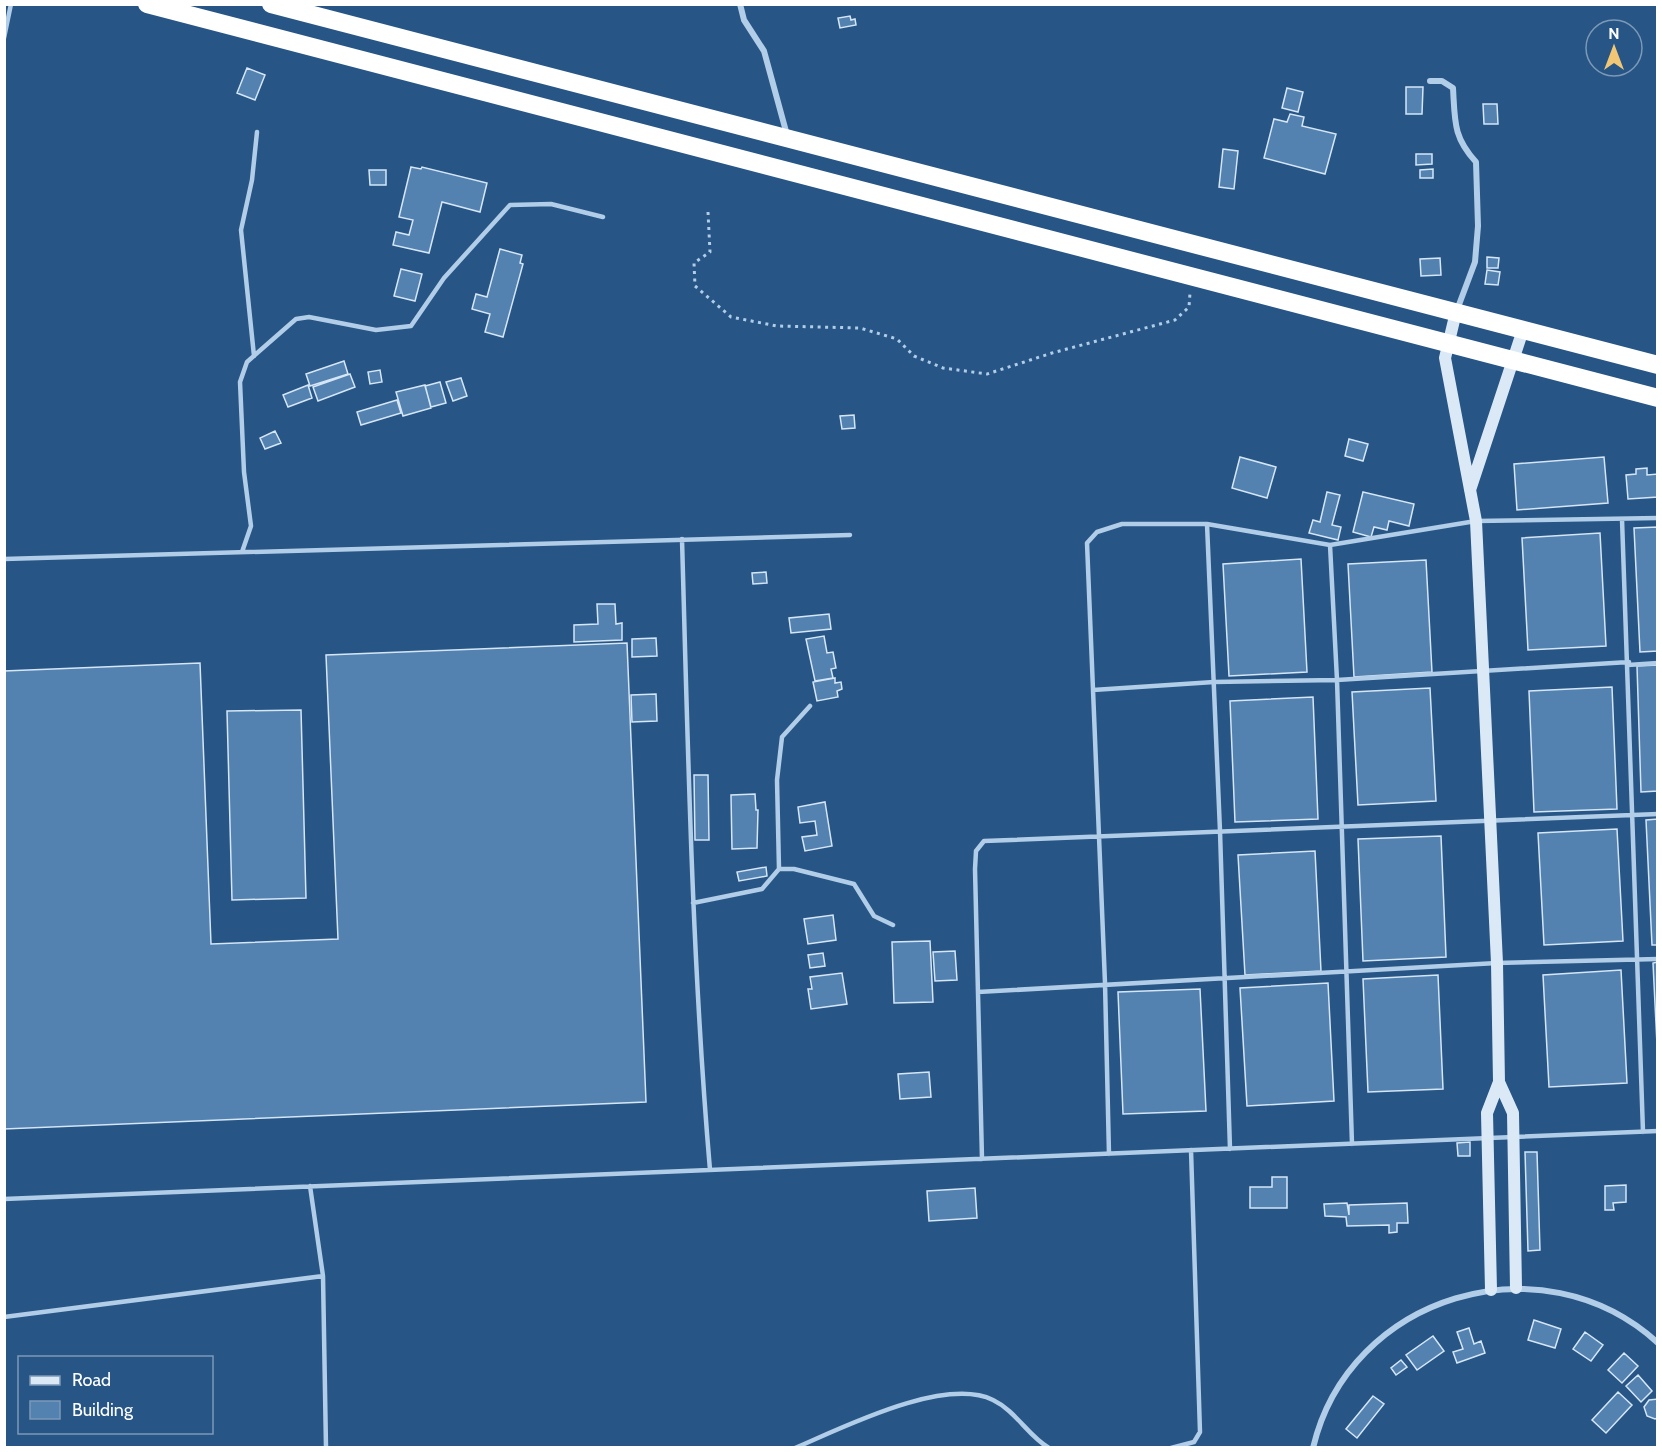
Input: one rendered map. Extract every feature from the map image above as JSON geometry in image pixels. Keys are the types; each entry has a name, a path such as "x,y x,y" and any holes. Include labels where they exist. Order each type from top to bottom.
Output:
{"highway":[{"path":"147,4 1658,398"},
{"path":"271,4 1658,365"}],"street":[{"path":"740,4 744,20 764,51 788,139"},
{"path":"1430,81 1442,81 1454,88 1456,130 1461,146 1476,162 1478,226 1475,262 1456,312 1445,358 1476,521 1497,963 1499,1082 1487,1113 1491,1290"},
{"path":"1470,491 1523,330"},
{"path":"1499,1082 1513,1113 1516,1288"},
{"path":"1312,1448 1332,1397 1350,1370 1372,1345 1398,1324 1427,1308 1458,1296 1516,1288 1553,1291 1588,1301 1622,1317 1658,1343"}],"lane":[{"path":"4,38 11,4"},
{"path":"254,356 241,230 252,180 258,132"},
{"path":"242,552 251,526 243,472 244,441 240,382 247,362 296,319 309,317 376,330 411,326 444,278 510,205 550,204 603,217"},
{"path":"1109,1154 1105,983 1097,836 1087,543 1097,532 1122,524 1207,524 1330,545 1476,521 1658,518"},
{"path":"1622,519 1634,815 1643,1132"},
{"path":"1207,524 1230,1149"},
{"path":"4,559 850,535"},
{"path":"682,539 693,903 699,1035 710,1170"},
{"path":"1330,545 1337,680 1352,1144"},
{"path":"1093,690 1214,682 1337,680 1483,670 1658,663"},
{"path":"693,903 745,895 762,889 779,869 777,780 782,737 810,706"},
{"path":"982,1159 976,850 984,841 1658,814"},
{"path":"779,869 794,869 854,884 874,916 893,925"},
{"path":"978,992 1105,983 1225,980 1497,963 1658,959"},
{"path":"4,1199 1658,1131"},
{"path":"1171,1448 1194,1442 1200,1432 1191,1150"},
{"path":"310,1186 323,1276 327,1448"},
{"path":"4,1317 323,1276"},
{"path":"795,1448 932,1395 976,1393 1007,1409 1046,1446"},
{"path":"1035,1448 1046,1446"}],"path":[{"path":"708,212 710,252 694,263 695,286 731,317 777,326 821,329 860,328 897,339 914,356 943,368 987,374 1052,353 1175,320 1189,307 1191,276"}],"building":[{"path":"850,16 851,20 855,19 856,25 840,28 838,18"},
{"path":"247,68 265,75 255,100 237,93"},
{"path":"1406,87 1423,87 1422,114 1406,114"},
{"path":"1287,88 1303,92 1298,112 1282,108"},
{"path":"1483,104 1497,104 1498,124 1484,124"},
{"path":"1290,114 1304,117 1302,126 1336,134 1325,174 1264,158 1274,119 1287,122"},
{"path":"1223,149 1238,151 1234,189 1219,187"},
{"path":"1416,154 1432,154 1432,164 1416,165"},
{"path":"411,167 421,169 422,167 487,183 480,212 442,202 429,253 393,245 396,232 409,235 413,220 399,217"},
{"path":"1433,169 1433,178 1420,178 1420,170"},
{"path":"369,170 386,170 386,185 370,185"},
{"path":"500,249 522,255 520,263 523,264 503,337 485,332 490,314 472,309 476,294 487,297"},
{"path":"1487,257 1499,258 1498,268 1487,268"},
{"path":"1440,258 1441,275 1421,276 1420,259"},
{"path":"401,269 422,274 415,301 394,296"},
{"path":"1487,270 1500,272 1498,285 1485,284"},
{"path":"344,361 348,374 310,386 306,374"},
{"path":"380,370 382,382 370,384 368,372"},
{"path":"350,374 355,387 318,401 313,387"},
{"path":"461,378 467,396 453,401 446,382"},
{"path":"440,382 446,403 431,407 425,386"},
{"path":"308,385 312,398 288,407 283,395"},
{"path":"425,385 431,408 403,416 396,392"},
{"path":"397,400 401,413 361,425 357,412"},
{"path":"854,415 855,428 842,429 840,416"},
{"path":"275,431 281,443 265,449 260,438"},
{"path":"1349,439 1368,444 1363,461 1345,456"},
{"path":"1240,457 1276,467 1267,498 1232,488"},
{"path":"1604,457 1608,503 1517,510 1514,464"},
{"path":"1647,468 1647,475 1658,474 1658,497 1628,499 1626,475 1636,474 1636,469"},
{"path":"1327,492 1340,495 1332,525 1341,527 1338,540 1309,533 1313,520 1320,522"},
{"path":"1363,492 1414,504 1409,526 1389,521 1387,530 1374,527 1371,537 1353,532"},
{"path":"1658,527 1658,651 1640,652 1634,528"},
{"path":"1600,533 1606,646 1528,650 1522,538"},
{"path":"1301,559 1307,672 1229,676 1223,564"},
{"path":"1426,560 1432,672 1354,677 1348,564"},
{"path":"766,572 767,583 753,584 752,573"},
{"path":"597,604 615,604 616,624 622,623 622,640 574,642 574,625 598,624"},
{"path":"829,614 831,629 791,633 789,618"},
{"path":"824,636 827,653 833,652 836,668 831,669 833,678 815,681 806,639"},
{"path":"656,638 657,656 632,657 632,639"},
{"path":"627,643 646,1102 4,1129 4,671 200,663 211,944 338,939 326,655"},
{"path":"1658,665 1658,791 1641,792 1637,666"},
{"path":"835,678 835,683 841,682 842,689 837,691 838,697 817,701 813,682"},
{"path":"1612,687 1617,809 1534,812 1529,691"},
{"path":"1430,688 1436,801 1358,805 1352,692"},
{"path":"656,694 657,721 632,722 631,695"},
{"path":"1313,697 1318,819 1235,822 1230,701"},
{"path":"301,710 306,898 232,900 227,711"},
{"path":"694,775 708,775 709,840 695,840"},
{"path":"755,794 756,810 758,810 757,848 732,849 731,795"},
{"path":"825,802 832,846 805,851 802,837 817,835 815,821 800,823 798,807"},
{"path":"1658,819 1658,945 1652,945 1646,820"},
{"path":"1617,829 1623,941 1544,945 1538,833"},
{"path":"1441,836 1446,957 1363,961 1358,839"},
{"path":"1315,851 1321,971 1245,975 1238,855"},
{"path":"766,867 767,876 739,881 737,872"},
{"path":"833,915 836,940 808,944 804,919"},
{"path":"930,941 933,1002 894,1003 892,942"},
{"path":"955,951 957,980 935,981 933,952"},
{"path":"823,953 825,966 810,968 808,955"},
{"path":"1658,962 1658,1065 1653,963"},
{"path":"1621,970 1627,1083 1549,1087 1543,975"},
{"path":"842,973 847,1004 811,1009 808,989 812,989 810,977"},
{"path":"1438,975 1443,1089 1368,1092 1363,979"},
{"path":"1328,983 1334,1101 1247,1106 1240,988"},
{"path":"1200,989 1206,1111 1123,1114 1118,992"},
{"path":"929,1072 931,1097 900,1099 898,1074"},
{"path":"1470,1142 1470,1156 1458,1156 1457,1143"},
{"path":"1525,1152 1537,1152 1540,1250 1528,1251"},
{"path":"1272,1177 1287,1177 1287,1208 1250,1208 1250,1187 1272,1187"},
{"path":"1626,1185 1626,1202 1613,1203 1614,1210 1605,1210 1605,1186"},
{"path":"975,1188 977,1218 929,1221 927,1191"},
{"path":"1347,1203 1349,1215 1349,1205 1407,1203 1408,1223 1397,1223 1397,1232 1389,1233 1389,1225 1347,1226 1346,1217 1325,1216 1324,1204"},
{"path":"1534,1320 1561,1329 1555,1348 1528,1340"},
{"path":"1469,1328 1474,1344 1481,1341 1485,1353 1457,1363 1453,1352 1463,1349 1457,1332"},
{"path":"1585,1332 1603,1345 1591,1361 1573,1349"},
{"path":"1433,1336 1444,1351 1417,1370 1406,1355"},
{"path":"1624,1353 1638,1366 1622,1383 1608,1370"},
{"path":"1401,1360 1407,1367 1396,1375 1391,1368"},
{"path":"1638,1375 1652,1391 1641,1402 1626,1386"},
{"path":"1618,1392 1632,1405 1606,1433 1592,1420"},
{"path":"1373,1396 1384,1404 1357,1438 1346,1429"},
{"path":"1658,1399 1658,1418 1647,1416 1644,1407 1649,1400"}]}
